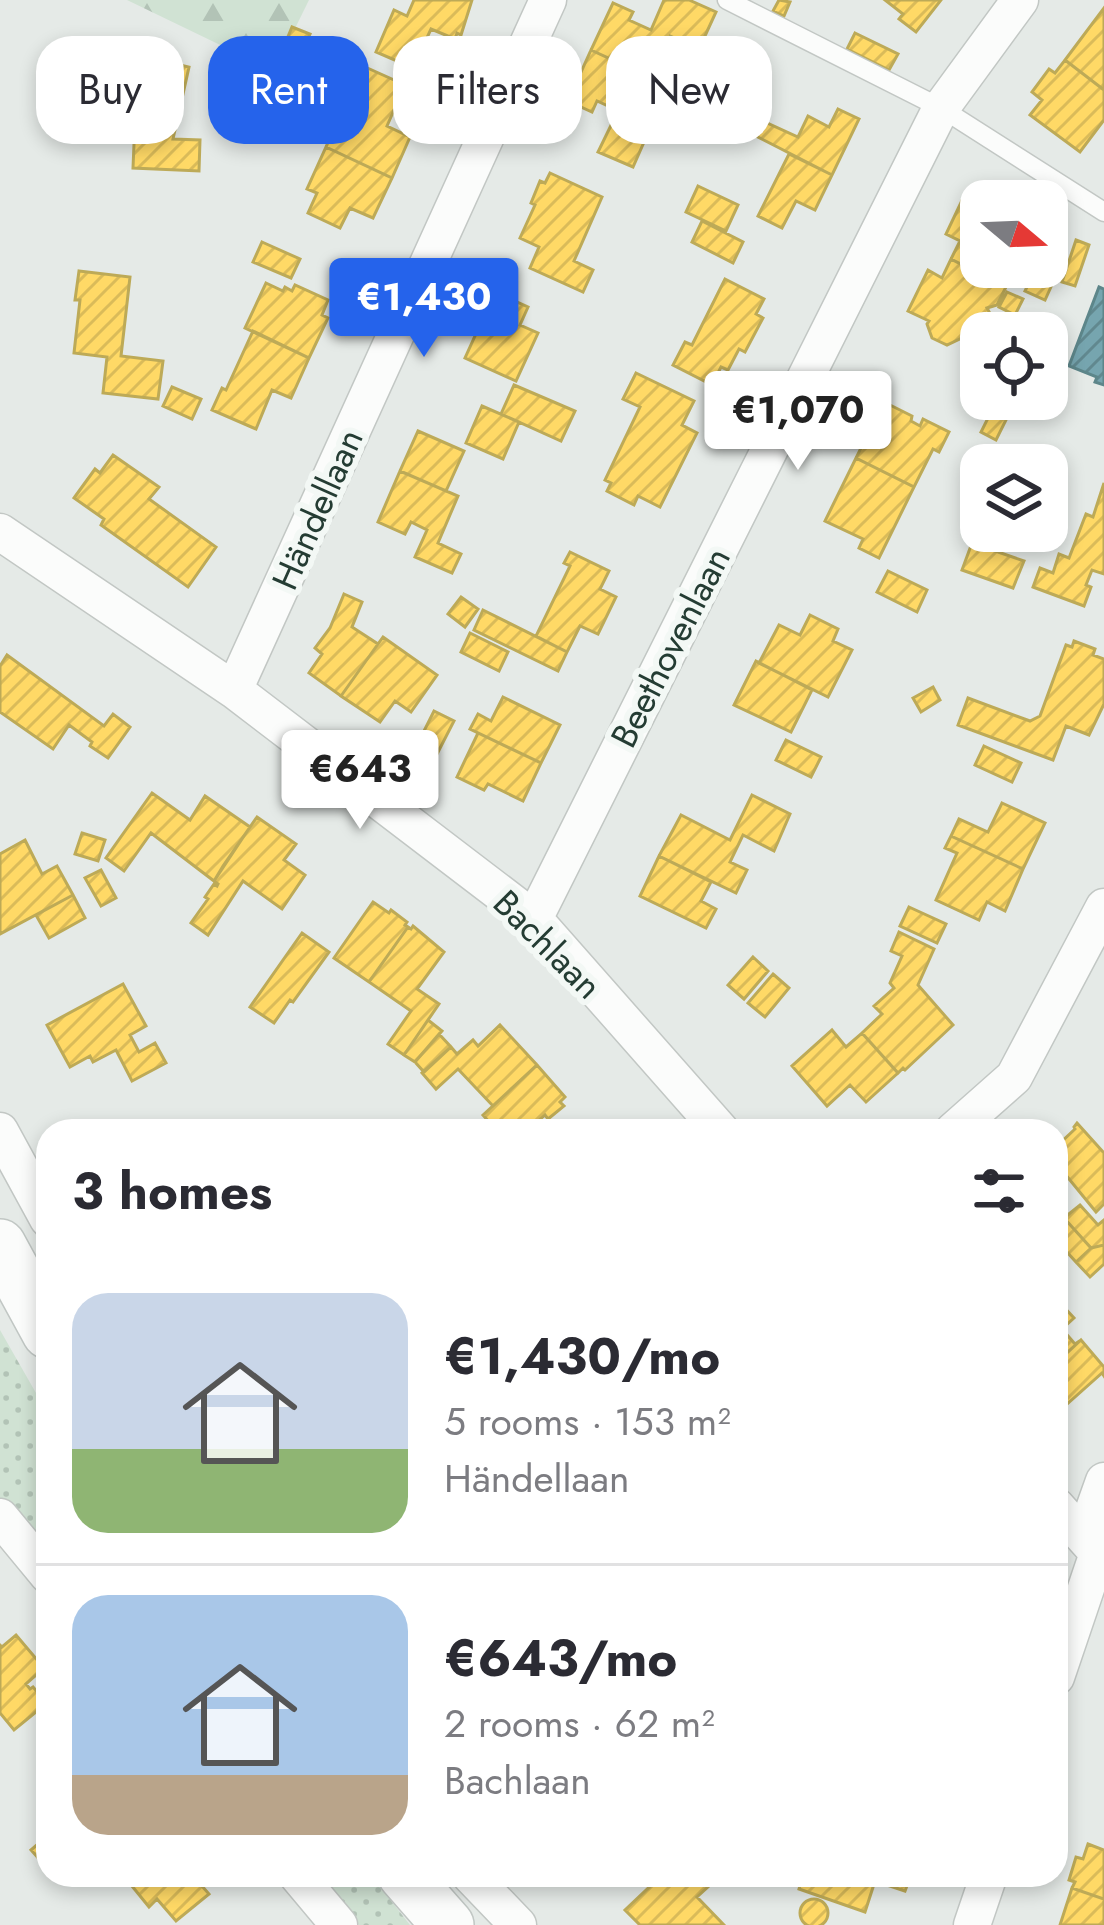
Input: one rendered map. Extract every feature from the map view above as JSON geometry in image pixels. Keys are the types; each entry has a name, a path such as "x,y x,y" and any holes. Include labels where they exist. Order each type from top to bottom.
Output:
{"main road":[{"path":"0,1245 36,1311"},
{"path":"415,1887 448,1925"}],"street":[{"name":"Händellaan","path":"234,690 548,0"},
{"name":"Beethovenlaan","path":"533,919 941,108 1020,0"},
{"name":"Bachlaan","path":"0,532 234,690 533,919 710,1119"},
{"path":"967,1119 1014,1077 1104,908"},
{"path":"0,1131 36,1197"},
{"path":"1084,1537 1104,1481"},
{"path":"0,1517 36,1560"},
{"path":"1068,1519 1098,1553 1068,1642"},
{"path":"307,1887 339,1925"},
{"path":"482,1887 518,1925"},
{"path":"972,1925 985,1887"}],"lane":[{"path":"727,0 941,108 1104,212"}],"green space":[{"path":"127,0 309,0 291,36 208,39"},
{"path":"0,1330 36,1393 36,1543 0,1500"},
{"path":"327,1887 380,1887 410,1925 359,1925"}],"building: Homes":[{"path":"414,0 472,0 461,35 431,29 428,36 393,36 393,59 376,52 394,10 407,16"},
{"path":"664,0 689,0 716,12 705,36 606,36 606,57 591,50 613,3 633,12 629,20 651,30"},
{"path":"779,0 790,2 784,16 773,11"},
{"path":"885,0 941,0 916,32"},
{"path":"1104,8 1104,90 1065,60"},
{"path":"292,27 310,34 309,36 288,36"},
{"path":"855,33 898,54 889,70 847,49"},
{"path":"591,50 606,57 606,105 597,101 592,112 582,107 582,70"},
{"path":"1065,60 1104,90 1104,120 1080,152 1030,115 1042,100 1032,92 1049,69 1055,73"},
{"path":"369,69 393,80 393,112 387,126 393,129 393,144 407,144 392,178 326,147 369,144"},
{"path":"838,109 859,119 832,175 771,144 772,125 798,137 808,116 829,127"},
{"path":"606,136 606,144 643,144 633,167 598,152"},
{"path":"200,140 199,171 133,168 134,144"},
{"path":"326,147 392,178 373,218 350,208 340,228 308,213 317,193 307,189"},
{"path":"789,154 832,175 815,210 796,201 782,228 758,216"},
{"path":"550,173 602,197 574,261 593,270 583,292 530,268 539,247 520,238 540,181 545,183"},
{"path":"698,186 738,205 726,231 686,212"},
{"path":"960,205 960,241 946,234"},
{"path":"702,221 743,242 733,263 692,242"},
{"path":"1076,240 1089,245 1075,286 1068,284"},
{"path":"960,241 960,264 951,259"},
{"path":"262,242 300,259 291,278 253,262"},
{"path":"951,259 960,264 960,288 1006,288 997,305 987,308 989,312 960,312 960,339 947,345 932,338 929,321 908,311 928,270 942,278"},
{"path":"79,271 130,277 121,356 163,361 158,399 103,393 107,357 74,353"},
{"path":"725,279 764,299 756,314 763,318 745,352 739,349 728,370 721,367 712,385 673,365 685,342 692,345"},
{"path":"266,283 283,291 285,287 292,291 295,285 328,300 322,315 328,318 309,358 245,328"},
{"path":"1026,288 1050,288 1045,300"},
{"path":"495,292 528,307 520,325 538,333 516,381 465,358"},
{"path":"1007,292 1023,299 1016,312 999,307"},
{"path":"253,331 309,358 291,398 272,390 256,429 212,410"},
{"path":"636,373 694,401 682,425 697,433 660,507 638,496 634,505 607,491 611,483 605,480 640,407 623,399"},
{"path":"514,385 575,411 561,441 501,414"},
{"path":"172,387 201,399 192,419 163,406"},
{"path":"884,402 912,416 911,421 920,426 923,419 949,432 939,452 933,449 914,487 856,458"},
{"path":"482,406 519,422 503,459 466,443"},
{"path":"987,420 1006,420 996,440 981,432"},
{"path":"418,431 464,451 446,491 400,471"},
{"path":"113,455 159,487 149,499 216,547 188,587 101,525 104,519 74,498 95,469 100,473"},
{"path":"856,458 914,487 879,558 859,548 863,539 825,521"},
{"path":"400,471 458,496 438,543 461,554 452,573 415,557 427,530 411,522 405,534 378,522"},
{"path":"1104,483 1104,574 1092,570 1084,606 1033,587 1040,568 1053,573 1059,554 1069,558 1086,514 1093,517"},
{"path":"570,552 609,571 600,589 616,597 598,634 580,626 567,652 536,636 570,566 564,563"},
{"path":"969,552 998,552 1024,561 1013,588 962,570"},
{"path":"888,571 927,590 917,612 877,592"},
{"path":"344,594 362,602 352,627 378,644 341,696 309,673 322,654 315,648 330,628"},
{"path":"461,597 478,609 465,627 448,614"},
{"path":"483,610 567,652 558,671 474,630"},
{"path":"810,615 838,629 833,641 852,650 828,697 759,663 779,625 800,635"},
{"path":"470,633 508,652 499,671 461,652"},
{"path":"383,637 437,675 411,712 395,701 380,722 341,696"},
{"path":"1074,641 1095,649 1093,655 1104,659 1104,704 1089,735 1066,726 1053,760 958,725 968,698 1030,721 1040,716 1066,645 1072,647"},
{"path":"7,655 104,726 113,714 130,727 108,758 69,725 53,749 0,712 0,666"},
{"path":"756,661 812,690 791,732 734,705"},
{"path":"933,687 940,700 921,712 913,698"},
{"path":"503,697 560,725 541,763 470,729 478,714 491,721"},
{"path":"434,711 454,721 435,758 415,749"},
{"path":"478,733 541,763 523,801 488,784 484,790 457,777"},
{"path":"786,740 821,757 811,777 776,760"},
{"path":"984,746 1021,763 1012,782 975,765"},
{"path":"152,793 190,820 205,796 250,827 214,881 151,833 124,871 106,858"},
{"path":"752,795 790,814 774,851 743,835 730,862 747,870 736,893 659,856 681,815 730,840"},
{"path":"1002,803 1045,823 1023,869 951,836 959,819 988,832"},
{"path":"257,817 296,844 284,860 305,875 282,909 243,881 208,935 191,923"},
{"path":"82,833 105,840 98,861 75,854"},
{"path":"951,836 1023,869 1005,911 987,902 979,920 936,900 957,853 945,848"},
{"path":"25,840 42,874 57,866 73,895 0,934 0,854"},
{"path":"659,856 711,882 701,901 716,909 706,928 640,896"},
{"path":"101,870 116,898 101,906 85,878"},
{"path":"73,895 85,918 49,938 36,915"},
{"path":"373,902 391,910 408,927 369,982 334,958"},
{"path":"909,907 946,924 937,943 900,926"},
{"path":"413,926 444,952 417,989 439,1004 404,1055 388,1044 411,1011 369,982"},
{"path":"899,932 934,949 918,985 953,1025 898,1073 862,1033 882,1014 874,1006 894,988 890,983 902,956 891,951"},
{"path":"302,933 329,952 274,1023 250,1007"},
{"path":"753,957 768,971 744,999 728,985"},
{"path":"773,974 789,988 765,1017 748,1003"},
{"path":"123,984 146,1026 130,1035 139,1052 155,1043 166,1063 132,1081 116,1050 70,1067 47,1025"},
{"path":"428,1020 442,1031 415,1062 404,1055"},
{"path":"500,1025 537,1065 493,1106 458,1069 436,1089 422,1073 451,1047 457,1054 473,1040 478,1046"},
{"path":"832,1030 846,1047 862,1033 898,1073 866,1102 850,1085 827,1106 792,1066"},
{"path":"439,1034 451,1047 424,1072 415,1062"},
{"path":"537,1065 565,1097 560,1102 564,1106 548,1119 545,1115 540,1119 486,1119 483,1115"},
{"path":"1077,1123 1104,1153 1104,1204 1096,1212 1068,1178 1068,1136"},
{"path":"1080,1205 1098,1225 1104,1220 1104,1245 1091,1248 1068,1222 1068,1215"},
{"path":"1068,1222 1091,1248 1076,1262 1068,1253"},
{"path":"1104,1245 1104,1264 1090,1277 1076,1262 1091,1248"},
{"path":"1081,1340 1104,1367 1104,1376 1102,1373 1068,1403 1068,1352"},
{"path":"16,1635 36,1659 36,1675 26,1684 36,1690 36,1712 14,1730 0,1713 2,1647"},
{"path":"1088,1844 1104,1850 1104,1899 1072,1888 1075,1882 1069,1880 1076,1857 1083,1859"},
{"path":"133,1887 203,1887 209,1894 176,1921 157,1899 149,1907"},
{"path":"649,1887 708,1887 697,1897 724,1925 640,1925 625,1910"},
{"path":"800,1887 873,1887 865,1912"},
{"path":"1072,1888 1104,1899 1104,1925 1060,1925"},
{"path":"809,1900 819,1900 827,1908 827,1918 819,1926 809,1926 801,1918 801,1908"}],"building: Public":[{"path":"1099,287 1104,289 1104,385 1095,382 1097,377 1069,366"}]}
